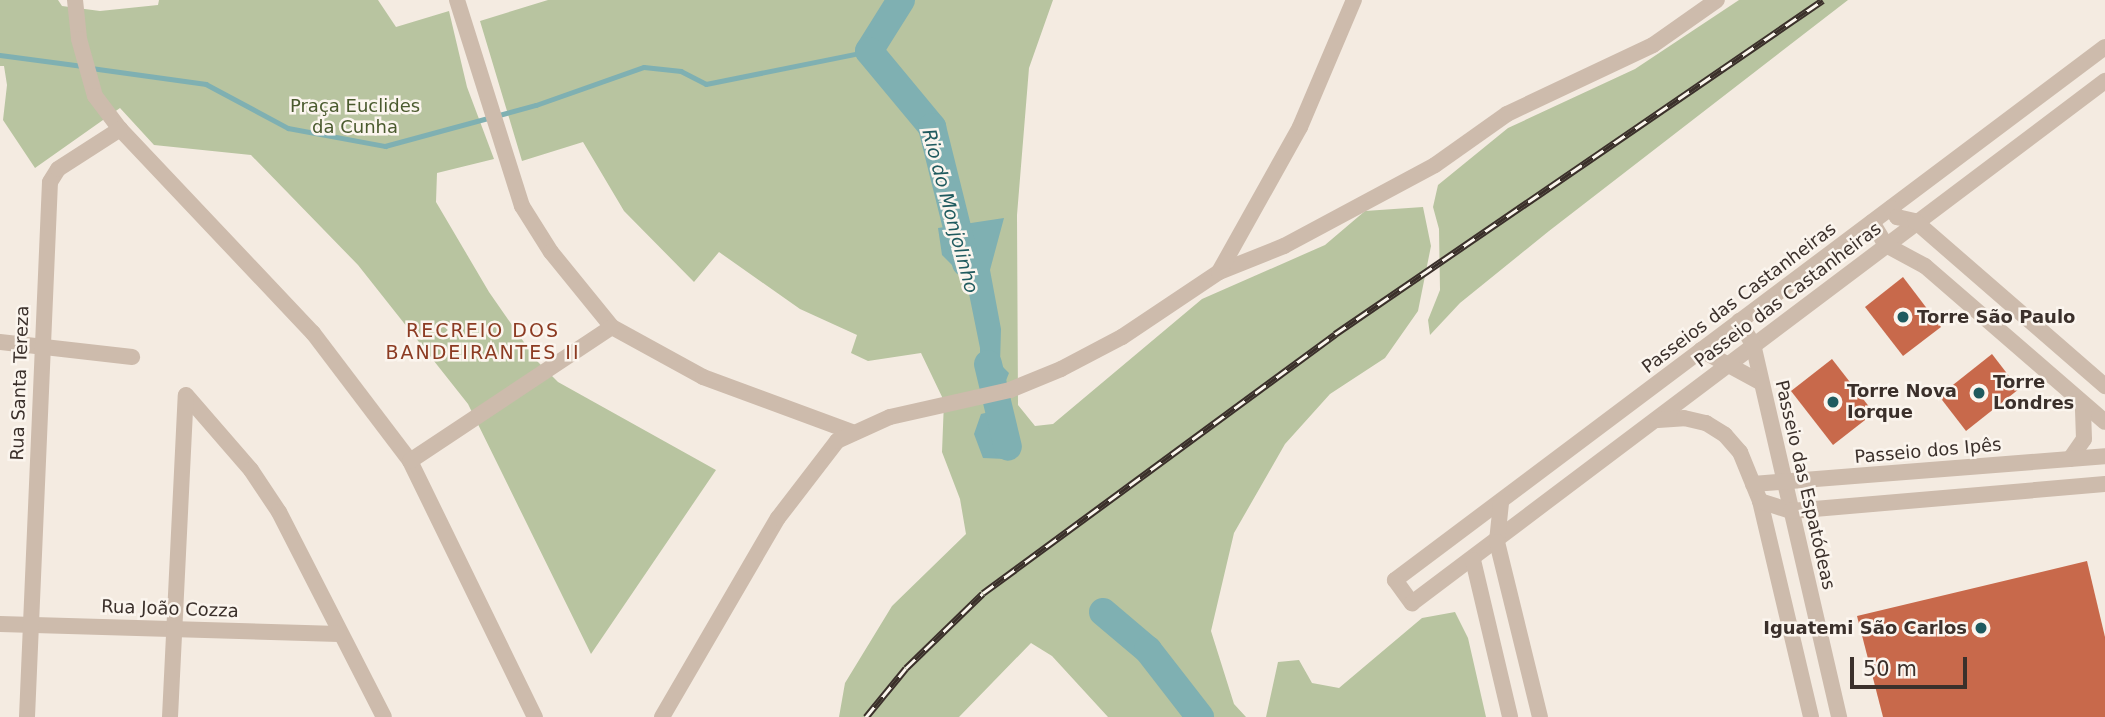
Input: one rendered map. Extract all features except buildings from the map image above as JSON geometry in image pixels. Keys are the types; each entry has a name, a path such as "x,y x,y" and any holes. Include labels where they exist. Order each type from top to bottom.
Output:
{"street":[{"path":"75,0 79,39 94,96 120,129 313,332 410,461 535,717"},
{"path":"457,0 522,205 537,229 612,327 704,377 854,433"},
{"path":"1219,272 1300,127 1353,0"},
{"path":"662,717 778,518 837,441 890,417 1010,390 1122,337 1219,272 1284,246 1435,165 1507,114 1653,45 1717,0"},
{"name":"Passeios das Castanheiras","path":"1412,603 1395,580 2105,47"},
{"name":"Passeio das Castanheiras","path":"1412,603 1497,542 1753,344 2105,81"},
{"name":"Rua Santa Tereza","path":"27,717 40,347 50,182 58,169 120,129"},
{"path":"1913,191 1921,218 1945,247 2105,386"},
{"path":"1891,208 1897,218 1921,218"},
{"path":"1872,222 1886,245 1925,266 2105,422"},
{"path":"1925,266 1945,247"},
{"path":"1739,321 1753,344"},
{"path":"410,461 612,327"},
{"path":"0,342 132,357"},
{"name":"Passeio das Espatódeas","path":"1753,344 1839,717"},
{"path":"1701,350 1760,382"},
{"path":"1677,369 1694,391"},
{"path":"170,717 186,395 251,470 279,512 339,634 384,717"},
{"path":"2070,459 2084,439 2083,404"},
{"path":"1655,421 1684,418 1716,428 1740,452 1760,501 1811,717"},
{"name":"Passeio dos Ipês","path":"1753,484 2105,456"},
{"path":"2045,489 2050,460"},
{"path":"1873,475 1876,503"},
{"path":"1760,501 1791,511 2105,484"},
{"path":"1501,503 1497,542 1540,717"},
{"path":"1473,560 1510,717"},
{"name":"Rua João Cozza","path":"0,624 339,634"}],"green space":[{"name":"Praça Euclides da Cunha","path":"0,0 58,0 62,6 100,11 158,5 159,0 378,0 396,27 449,11 467,87 494,159 437,173 436,202 489,292 537,361 558,382 716,470 591,654 468,404 358,265 251,155 154,145 120,108 35,168 3,120 7,85 4,66 0,66"},
{"path":"548,0 1053,0 1029,68 1017,215 1018,405 1035,426 1053,424 1202,299 1325,245 1365,211 1423,207 1431,246 1418,311 1385,358 1330,394 1285,444 1234,533 1211,631 1234,704 1246,717 1108,717 1052,656 1031,643 959,717 839,717 845,683 892,606 966,534 960,499 942,452 944,401 921,353 868,361 851,353 857,335 800,309 719,252 694,282 624,211 583,142 522,161 480,21"},
{"path":"1739,0 1848,0 1549,231 1460,303 1430,335 1428,320 1440,290 1439,229 1433,207 1438,185 1508,128 1635,69"},
{"path":"1455,612 1468,638 1486,717 1266,717 1278,662 1299,660 1312,683 1339,688 1422,618"}],"water":[{"path":"1004,218 990,270 1001,329 1000,364 1009,373 1003,388 988,393 980,376 980,348 966,279 942,255 938,228"},
{"path":"994,411 1015,449 1005,459 983,458 974,434 981,414"}],"waterway":[{"name":"Rio do Monjolinho","path":"901,0 869,51 932,127 966,263"},
{"path":"91,68 206,84 288,128 385,146 536,105 644,67 681,71 706,84 869,51"},
{"path":"0,55 82,66"},
{"name":"Rio do Monjolinho","path":"988,364 1008,447"},
{"path":"1103,612 1148,650 1200,717"}],"railway":[{"path":"866,717 906,668 983,593 1335,334 1823,0"}],"place":[{"name":"Torre São Paulo","path":"1903,317"},
{"name":"Torre Londres","path":"1979,393"},
{"name":"Torre Nova Iorque","path":"1833,402"},
{"name":"Iguatemi São Carlos","path":"1981,628"}],"district":[{"name":"RECREIO DOS BANDEIRANTES II","path":"483,342"}]}
